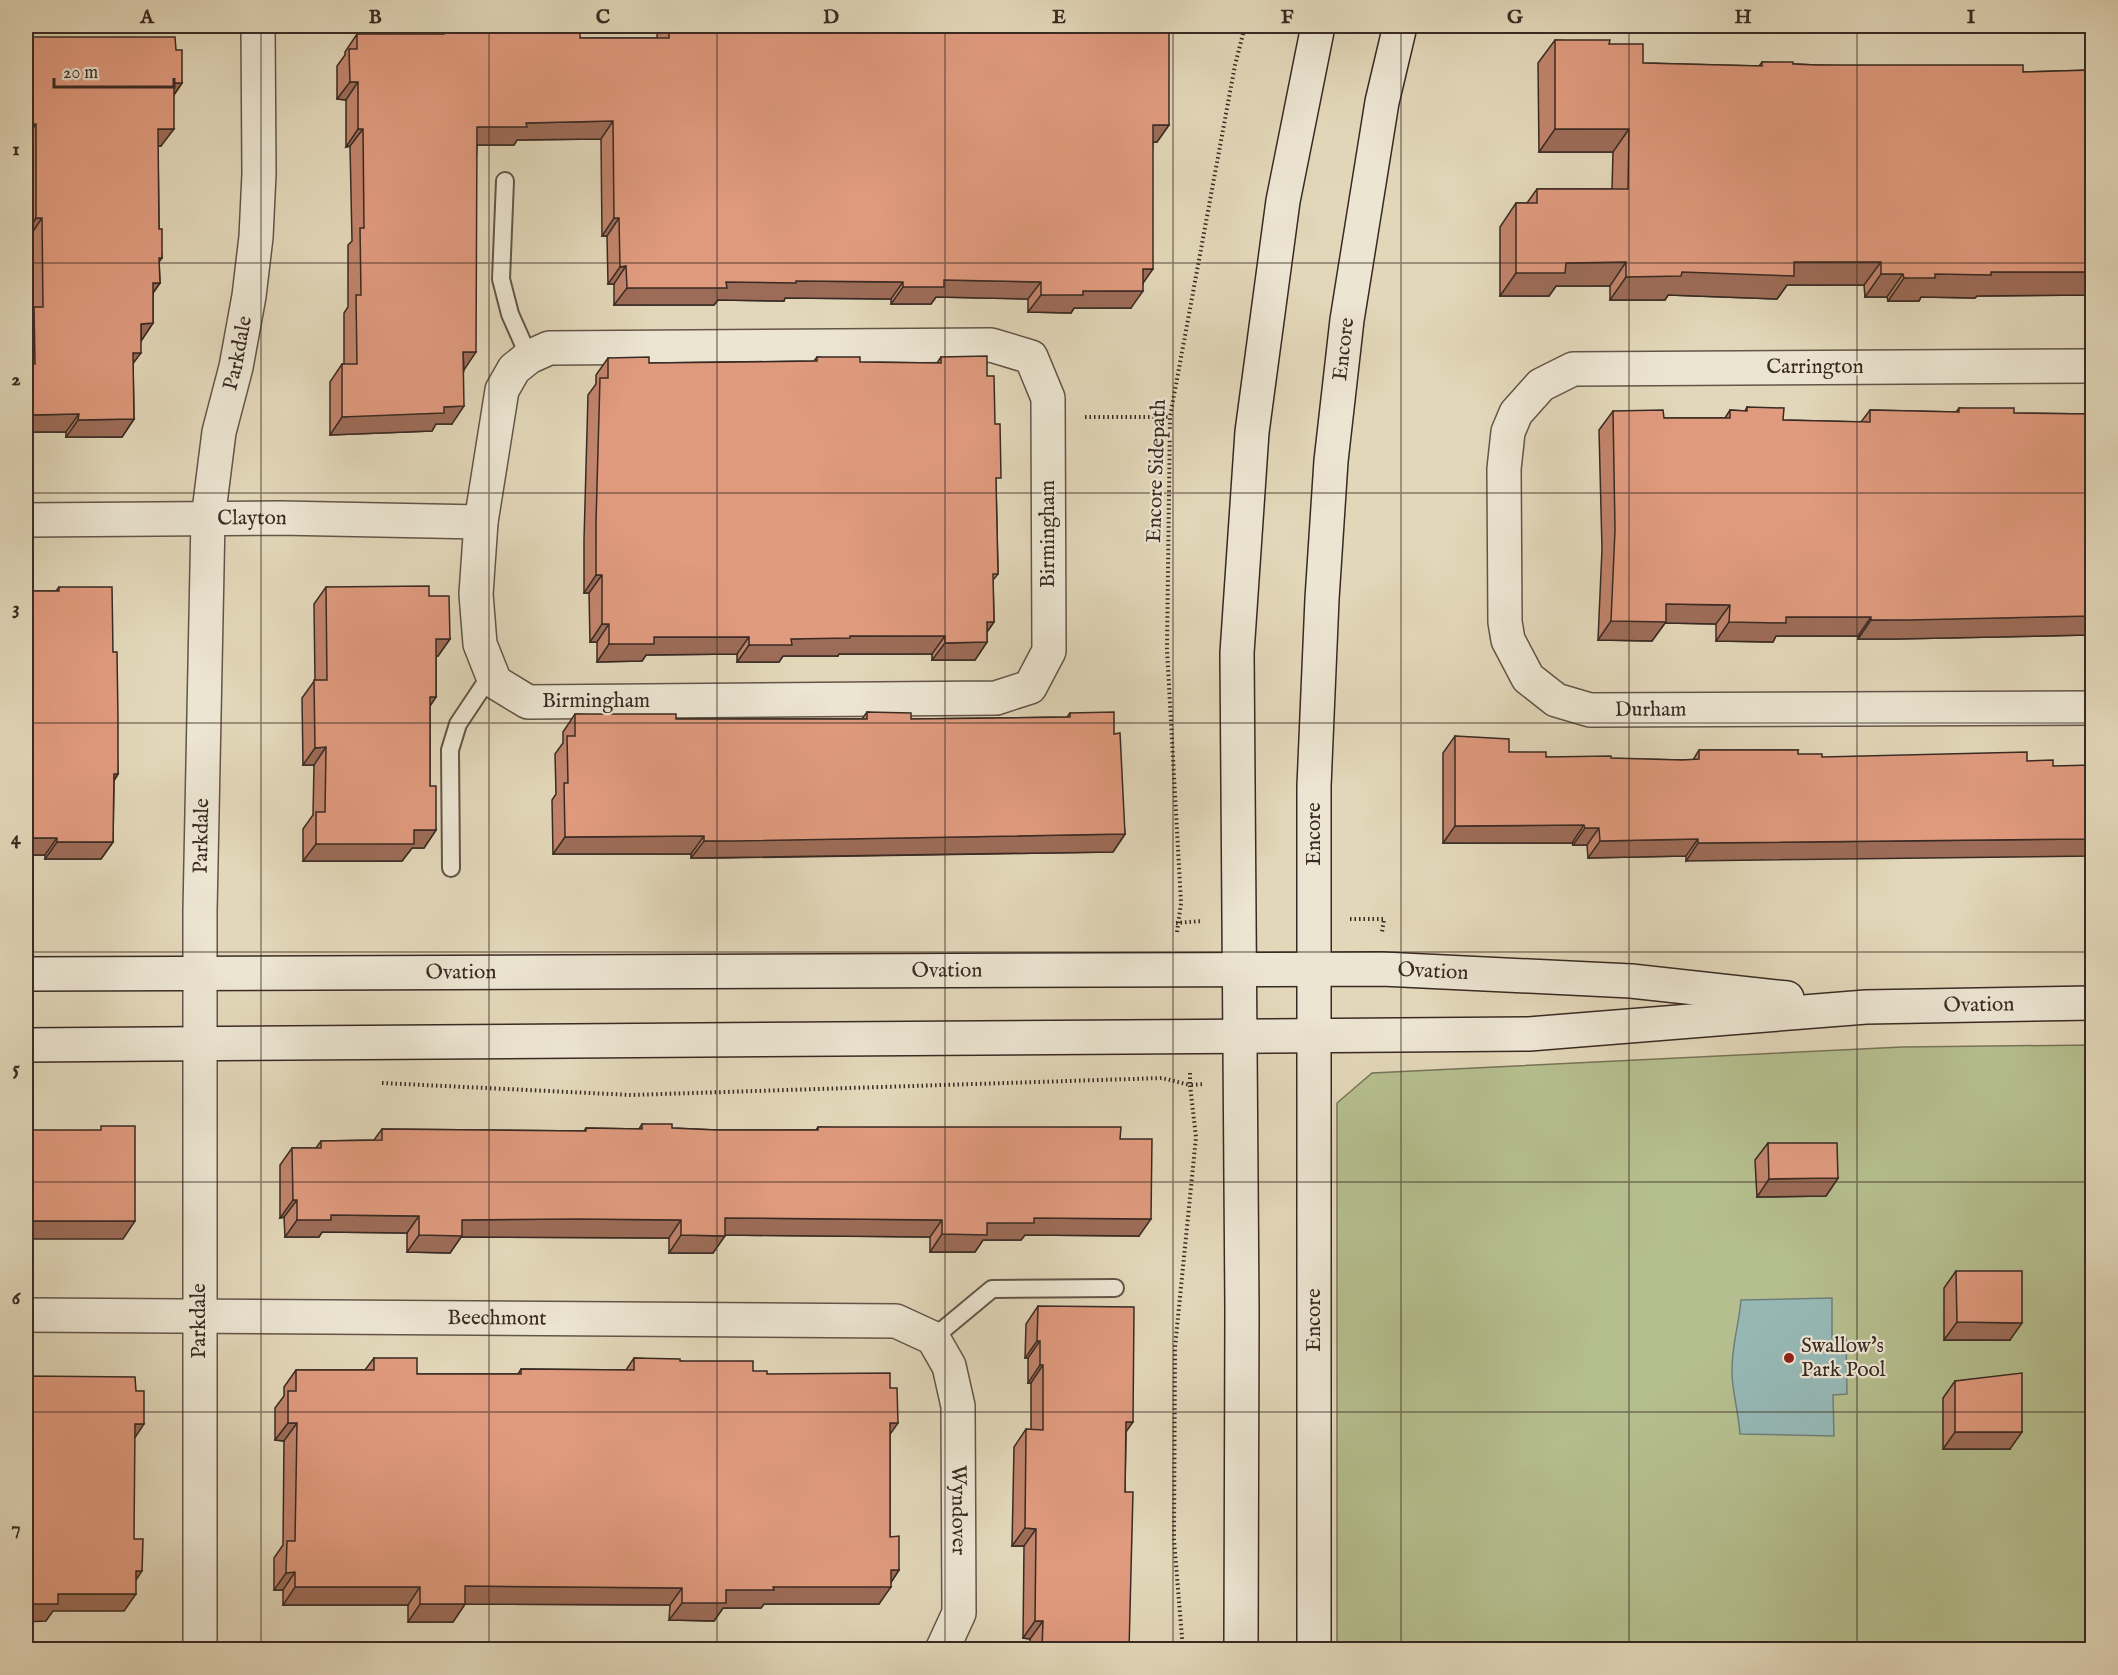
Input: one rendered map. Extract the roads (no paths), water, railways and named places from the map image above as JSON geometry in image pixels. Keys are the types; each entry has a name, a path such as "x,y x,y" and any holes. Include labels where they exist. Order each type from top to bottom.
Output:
{"street":[{"name":"Parkdale","path":"200,1650 200,1045 208,519 219,432 236,367 249,296 256,237 259,174 258,26"},
{"path":"1241,1650 1242,1310 1238,971 1238,653 1252,432 1283,201 1318,26"},
{"name":"Encore","path":"1314,1650 1314,786 1331,461 1348,309 1382,102 1400,26"},
{"name":"Birmingham","path":"991,345 1031,357 1048,398 1049,651 1030,687 996,698 528,702 495,682 480,644 476,594 481,522 502,390 514,369 529,357 549,348 991,345"},
{"name":"Carrington","path":"1541,385 1565,372 1587,368 2092,366"},
{"name":"Durham","path":"1541,385 1515,415 1506,442 1504,469 1505,622 1508,640 1526,675 1556,700 1590,710 2092,708"},
{"name":"Clayton","path":"26,520 481,522"},
{"name":"Ovation","path":"26,974 1382,969 1630,981 1866,1007"},
{"name":"Ovation","path":"26,1044 200,1045 1529,1034 1866,1007 2092,1003"},
{"name":"Beechmont","path":"26,1315 896,1321 933,1338"},
{"name":"Wyndover","path":"933,1338 949,1366 958,1406 959,1613 942,1650"}],"lane":[{"path":"505,181 501,279 510,314 529,357"},
{"path":"452,868 450,750 458,724 492,673"},
{"path":"933,1338 992,1289 1115,1288"}],"water":[{"name":"Swallow's Park Pool","path":"1832,1298 1832,1338 1846,1338 1847,1394 1833,1395 1834,1436 1740,1434 1732,1369 1741,1300"}],"place":[{"name":"Swallow's Park Pool","path":"1789,1358"}]}
